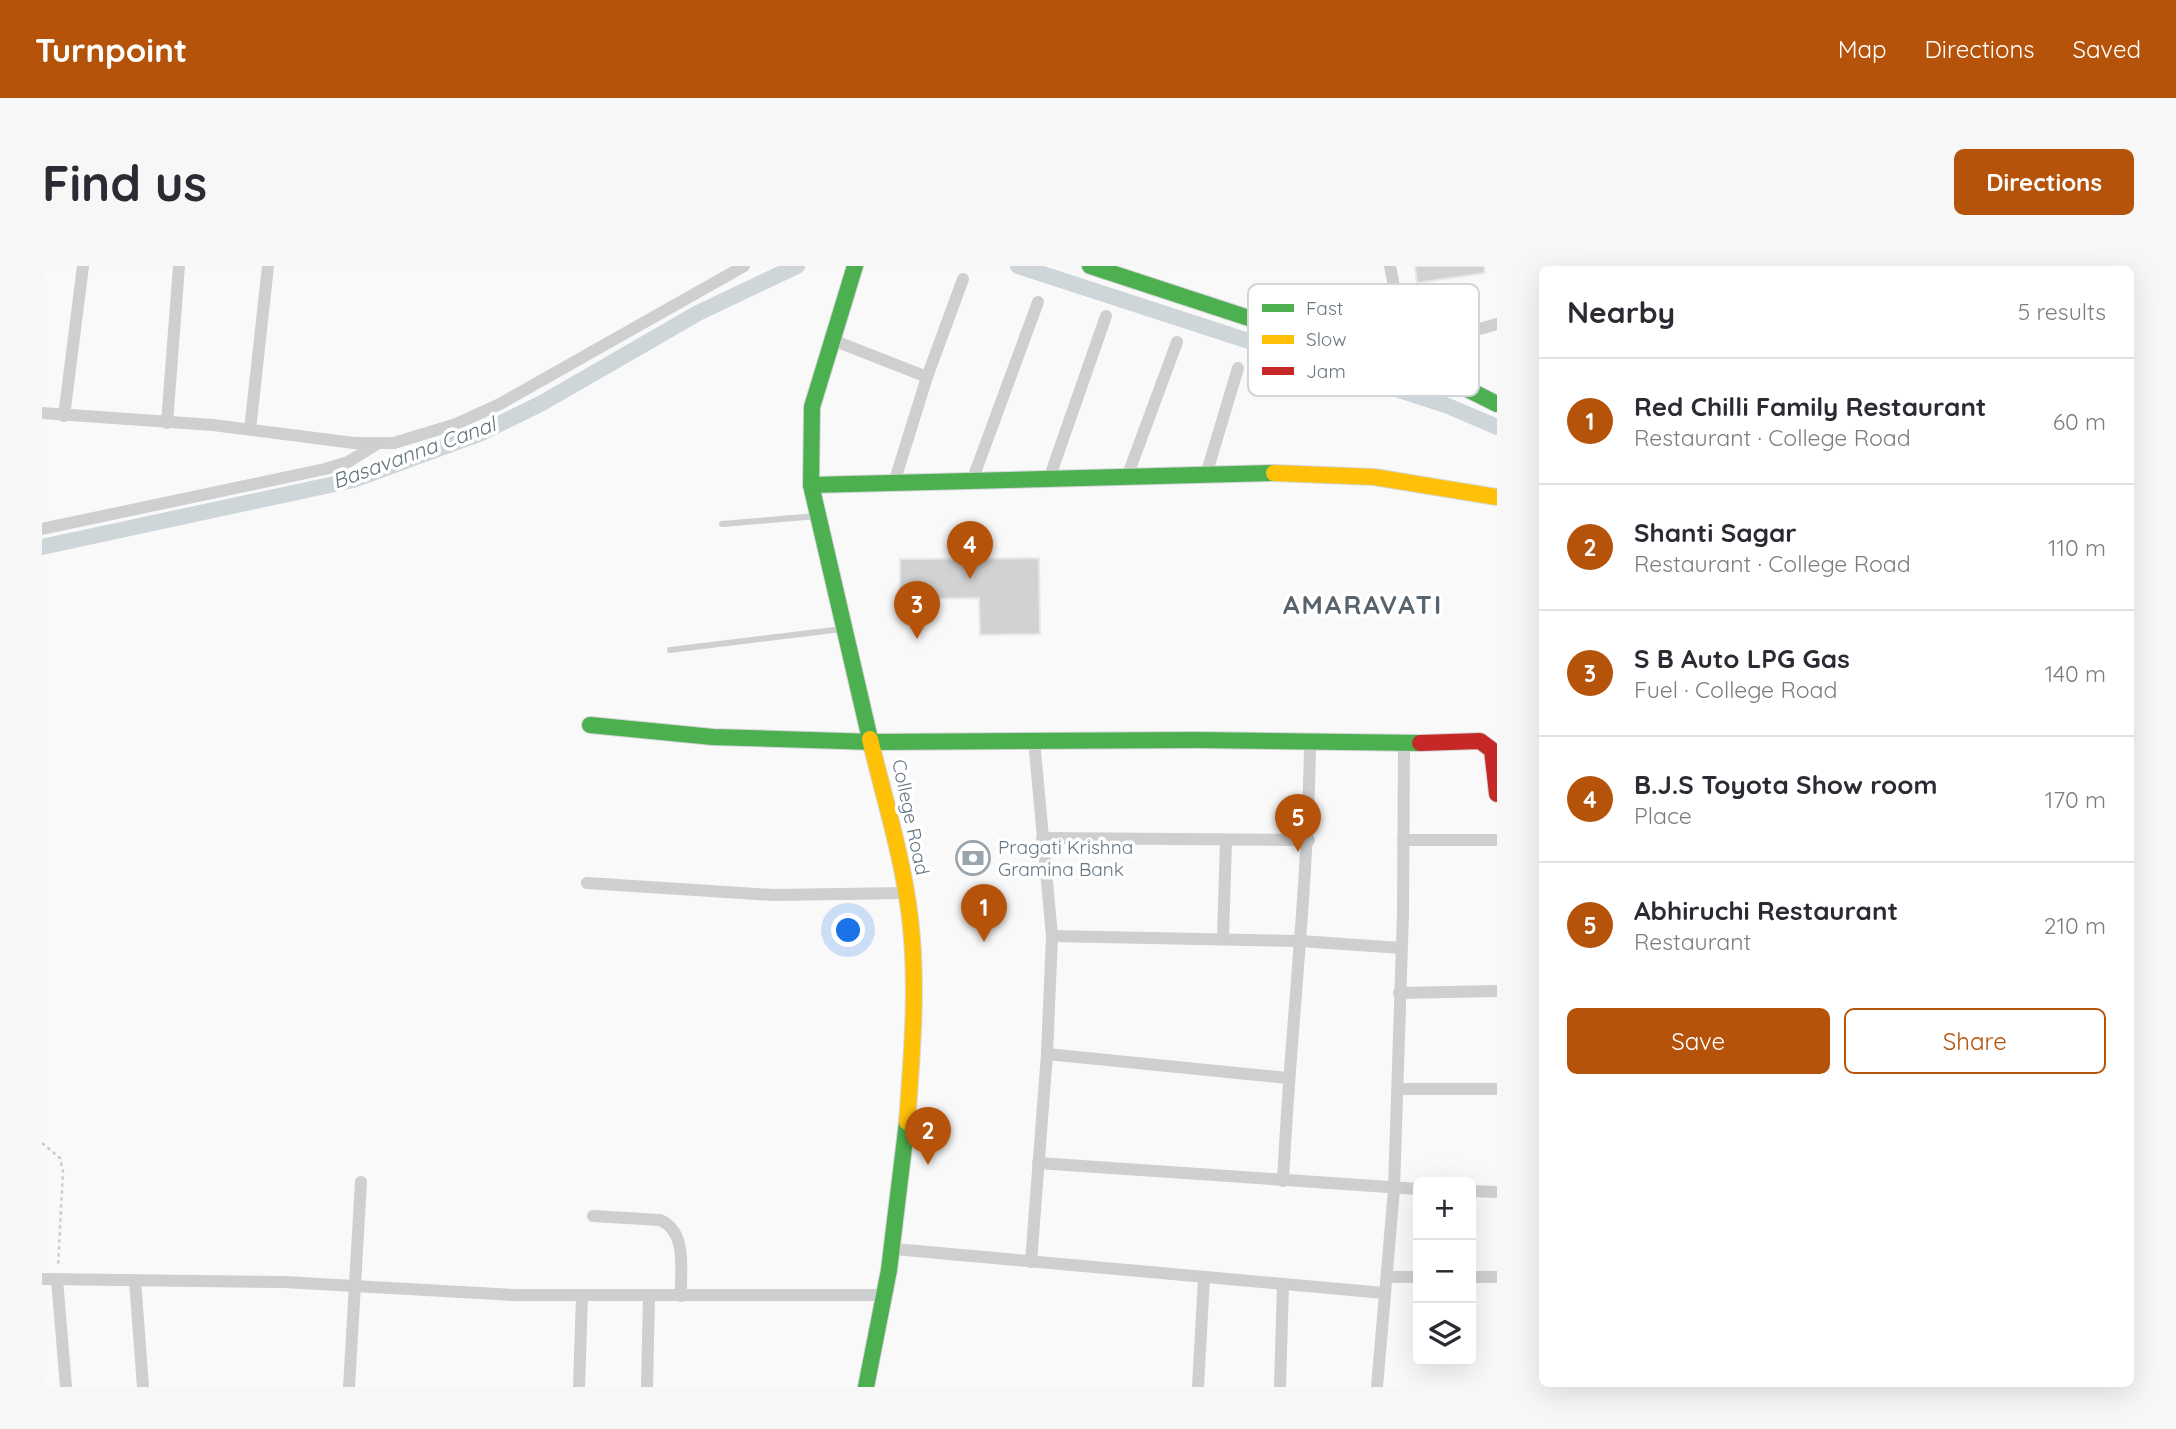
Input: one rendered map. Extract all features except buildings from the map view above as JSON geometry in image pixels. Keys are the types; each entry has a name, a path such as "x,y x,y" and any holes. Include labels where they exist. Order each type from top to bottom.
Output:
{"street":[{"path":"64,415 83,266"},
{"path":"167,423 178,266"},
{"path":"250,430 268,266"},
{"path":"42,413 250,430 378,444 419,437 500,404 744,266"},
{"path":"1090,266 1248,318"},
{"path":"1390,266 1394,284"},
{"name":"College Road","path":"855,267 812,407 811,485 873,742 913,930 913,1017 907,1132 894,1249 866,1387"},
{"path":"894,483 927,377 962,279"},
{"path":"972,481 1038,302"},
{"path":"1049,479 1106,316"},
{"path":"1479,329 1497,324"},
{"path":"831,339 927,377"},
{"path":"1127,477 1177,341"},
{"path":"1206,475 1238,368"},
{"path":"1479,395 1497,404"},
{"path":"42,529 304,475 348,462 378,444"},
{"path":"811,485 1341,474 1497,497"},
{"path":"590,725 713,737 873,742 1196,740 1404,744 1468,740 1487,744 1495,759 1497,794"},
{"path":"1031,1262 1047,1054 1052,936 1034,740"},
{"path":"1283,1181 1288,1078 1309,840 1310,744"},
{"path":"1377,1387 1394,1189 1404,744"},
{"path":"1042,838 1309,840"},
{"path":"1223,938 1226,840"},
{"path":"1403,840 1497,840"},
{"path":"587,883 773,895 906,893"},
{"path":"1052,936 1223,938 1401,948"},
{"path":"1399,993 1497,991"},
{"path":"1047,1054 1288,1078"},
{"path":"1398,1089 1497,1089"},
{"path":"1038,1163 1413,1189"},
{"path":"349,1387 361,1182"},
{"path":"1476,1191 1497,1192"},
{"path":"593,1216 660,1220 670,1224 677,1235 680,1248 681,1296"},
{"path":"894,1249 1384,1293"},
{"path":"1387,1277 1413,1277"},
{"path":"1476,1277 1497,1277"},
{"path":"1198,1387 1203,1278"},
{"path":"42,1279 356,1284 514,1295 886,1296"},
{"path":"57,1279 65,1387"},
{"path":"135,1280 143,1387"},
{"path":"1280,1387 1283,1284"},
{"path":"579,1387 582,1296"},
{"path":"647,1387 649,1297"}],"lane":[{"path":"722,524 817,516"},
{"path":"670,650 844,628"}],"path":[{"path":"42,1143 60,1158 63,1171 57,1279"}],"waterway":[{"name":"Basavanna Canal","path":"42,547 353,480 479,434 542,403 698,313 797,266"},
{"name":"Basavanna Canal","path":"1018,266 1248,341"},
{"name":"Basavanna Canal","path":"1417,396 1497,427"}],"traffic: fast":[{"path":"855,266 812,407 811,485 870,739"},
{"path":"1090,266 1248,318"},
{"path":"1479,395 1497,404"},
{"path":"811,485 1274,473"},
{"path":"590,725 713,737 873,742 1196,740 1420,743"},
{"path":"866,1387 889,1270 907,1122"}],"traffic: slow":[{"path":"1274,473 1374,477 1497,497"},
{"path":"870,739 898,851 910,918 914,994 907,1122"}],"traffic: jam":[{"path":"1420,743 1480,741 1492,750 1497,794"}],"place":[{"name":"B.J.S Toyota Show room","path":"970,579"},
{"name":"S B Auto LPG Gas","path":"917,639"},
{"name":"Abhiruchi Restaurant","path":"1298,852"},
{"name":"Pragati Krishna Gramina Bank","path":"973,858"},
{"name":"Red Chilli Family Restaurant","path":"984,942"},
{"name":"Shanti Sagar","path":"928,1165"}],"district":[{"name":"AMARAVATI","path":"1363,605"}]}
